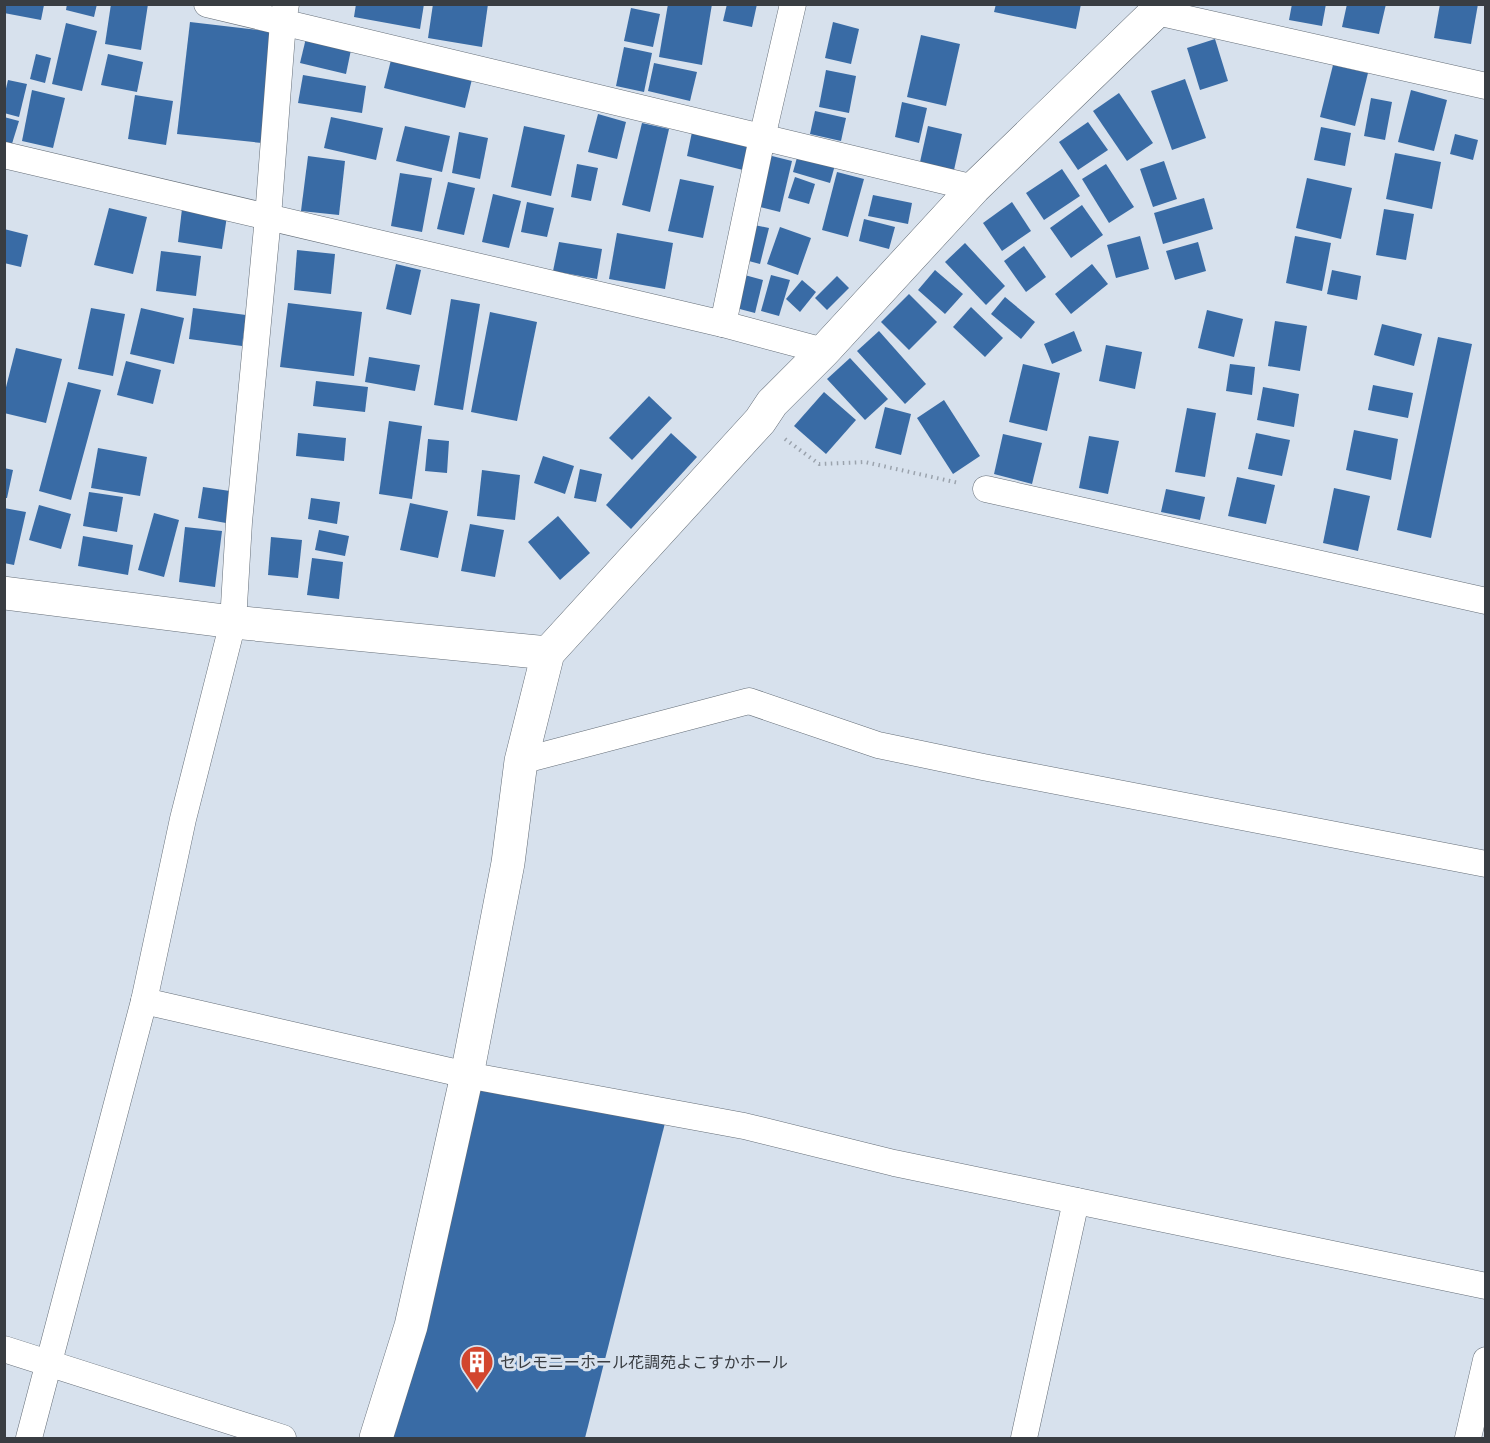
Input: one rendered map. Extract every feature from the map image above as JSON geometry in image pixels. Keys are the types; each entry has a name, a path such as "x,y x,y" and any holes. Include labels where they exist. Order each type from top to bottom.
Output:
{"street":[{"path":"207,4 284,13 762,138 974,188"},
{"path":"723,324 793,4"},
{"path":"376,1438 411,1326 467,1075 508,863 522,761 548,653 760,421 772,404 825,351 974,188 1160,8 1485,86"},
{"path":"29,1438 144,1001 183,819 233,622 239,522 268,218 284,13"},
{"path":"4,155 723,324 825,351"},
{"path":"986,489 1485,601"},
{"path":"4,593 233,622 548,653"},
{"path":"522,761 748,701 878,745 1485,864"},
{"path":"144,1001 467,1075 744,1126 894,1163 1485,1286"},
{"path":"1024,1438 1076,1201"},
{"path":"4,1349 283,1438"},
{"path":"1468,1438 1485,1360"}],"path":[{"path":"760,421 819,464 865,462 986,489"}],"building":[{"path":"67,4 97,4 94,17 66,10"},
{"path":"111,4 148,4 141,50 105,44"},
{"path":"356,4 424,4 420,29 354,17"},
{"path":"433,4 488,4 482,47 428,38"},
{"path":"668,4 712,4 702,65 659,57"},
{"path":"727,4 757,4 752,27 723,21"},
{"path":"996,4 1081,4 1076,29 994,12"},
{"path":"1292,4 1326,4 1322,26 1289,20"},
{"path":"1347,4 1386,4 1379,34 1342,27"},
{"path":"1440,4 1478,4 1471,44 1434,38"},
{"path":"4,5 44,5 41,20 4,13"},
{"path":"631,8 660,14 653,47 624,41"},
{"path":"190,22 275,32 262,143 177,134"},
{"path":"833,22 859,29 851,64 825,58"},
{"path":"66,23 97,31 82,91 52,84"},
{"path":"307,34 352,45 346,74 300,63"},
{"path":"921,35 960,44 946,106 907,97"},
{"path":"1215,39 1228,81 1200,90 1187,48"},
{"path":"624,47 652,53 644,92 616,86"},
{"path":"36,54 51,58 45,83 30,79"},
{"path":"108,54 143,62 137,92 101,85"},
{"path":"392,56 473,75 465,108 384,88"},
{"path":"654,63 697,72 690,101 648,91"},
{"path":"1333,65 1368,73 1355,126 1320,117"},
{"path":"826,70 856,76 849,113 819,107"},
{"path":"303,75 366,86 362,113 298,103"},
{"path":"1185,79 1206,138 1172,150 1151,91"},
{"path":"8,80 27,84 19,117 4,113 4,97"},
{"path":"32,90 65,98 53,148 22,141"},
{"path":"1411,90 1447,100 1434,151 1398,142"},
{"path":"1119,93 1153,143 1127,161 1093,111"},
{"path":"135,95 173,101 166,145 128,139"},
{"path":"1371,98 1392,102 1385,140 1364,136"},
{"path":"902,102 927,108 919,143 895,137"},
{"path":"815,111 846,118 841,141 810,134"},
{"path":"598,114 626,122 617,159 588,152"},
{"path":"4,117 19,121 11,147 4,145"},
{"path":"331,117 383,128 376,160 324,148"},
{"path":"1088,122 1108,150 1078,170 1059,142"},
{"path":"642,123 669,129 650,212 622,205"},
{"path":"405,126 450,136 442,172 396,161"},
{"path":"524,126 565,135 551,196 511,187"},
{"path":"928,126 962,134 954,170 920,162"},
{"path":"1321,127 1351,133 1345,166 1314,160"},
{"path":"459,132 488,138 480,179 452,173"},
{"path":"692,132 748,145 743,170 687,156"},
{"path":"1455,134 1478,140 1473,160 1450,154"},
{"path":"1395,153 1441,162 1432,209 1386,199"},
{"path":"798,154 835,165 830,183 793,172"},
{"path":"768,155 792,161 780,212 756,206"},
{"path":"308,156 345,161 339,215 301,211"},
{"path":"1164,161 1177,199 1153,207 1140,169"},
{"path":"577,164 598,168 591,201 571,197"},
{"path":"1106,164 1134,207 1109,223 1082,179"},
{"path":"1062,169 1080,196 1044,220 1026,193"},
{"path":"837,172 864,179 848,237 822,230"},
{"path":"400,173 432,178 422,232 391,226"},
{"path":"795,177 815,184 809,204 788,198"},
{"path":"1307,178 1352,188 1341,239 1296,228"},
{"path":"680,179 714,186 703,238 668,231"},
{"path":"448,182 475,188 464,235 437,229"},
{"path":"493,194 521,201 509,248 482,242"},
{"path":"873,195 912,203 908,224 868,216"},
{"path":"1204,198 1213,229 1163,244 1154,213"},
{"path":"527,202 554,208 547,237 521,232"},
{"path":"1012,202 1031,231 1002,251 983,223"},
{"path":"1082,205 1103,235 1071,258 1050,228"},
{"path":"109,208 147,217 133,274 94,265"},
{"path":"182,209 227,216 222,249 178,242"},
{"path":"1384,209 1414,214 1406,260 1376,255"},
{"path":"864,219 895,227 889,249 859,241"},
{"path":"754,225 769,228 760,264 745,260"},
{"path":"780,227 811,238 798,275 767,264"},
{"path":"4,229 28,235 21,267 4,263"},
{"path":"617,233 673,243 665,289 609,279"},
{"path":"1140,236 1149,269 1116,278 1107,245"},
{"path":"1295,236 1331,243 1322,291 1286,283"},
{"path":"559,242 602,249 597,279 553,271"},
{"path":"1198,242 1206,271 1175,280 1166,251"},
{"path":"965,243 1005,286 986,305 945,262"},
{"path":"1024,246 1046,277 1026,292 1004,261"},
{"path":"297,250 335,254 331,294 294,290"},
{"path":"161,251 201,256 196,296 156,291"},
{"path":"396,264 421,270 411,315 386,309"},
{"path":"1092,264 1108,284 1071,314 1055,294"},
{"path":"935,270 963,294 945,314 918,290"},
{"path":"1332,270 1361,276 1357,300 1327,294"},
{"path":"741,274 763,280 755,313 732,307"},
{"path":"771,275 790,280 779,316 761,311"},
{"path":"837,276 849,288 827,310 815,298"},
{"path":"802,280 816,292 800,312 786,299"},
{"path":"909,294 937,322 909,350 881,322"},
{"path":"1005,297 1035,322 1021,339 991,314"},
{"path":"451,299 480,304 463,410 434,405"},
{"path":"288,303 362,312 354,376 280,367"},
{"path":"971,307 1003,338 985,357 953,327"},
{"path":"91,308 125,314 113,376 78,369"},
{"path":"141,308 184,318 174,364 130,354"},
{"path":"193,308 246,315 242,346 189,339"},
{"path":"1207,310 1243,319 1234,357 1198,348"},
{"path":"490,312 537,322 517,421 471,412"},
{"path":"1275,321 1307,326 1300,371 1268,366"},
{"path":"1382,324 1422,334 1414,366 1374,355"},
{"path":"879,331 926,384 905,404 857,351"},
{"path":"1074,331 1082,351 1052,364 1044,344"},
{"path":"1438,337 1472,344 1431,538 1397,530"},
{"path":"1106,345 1142,352 1135,389 1099,381"},
{"path":"16,348 62,359 46,423 4,413 4,395"},
{"path":"369,357 420,365 415,391 365,382"},
{"path":"850,358 888,399 865,420 827,379"},
{"path":"126,361 161,370 153,404 117,395"},
{"path":"1023,364 1060,373 1047,431 1009,422"},
{"path":"1230,364 1255,367 1252,395 1226,391"},
{"path":"316,381 368,387 365,412 313,406"},
{"path":"68,382 101,390 71,500 39,491"},
{"path":"1373,385 1413,393 1408,418 1368,410"},
{"path":"1263,387 1299,394 1294,427 1257,420"},
{"path":"824,392 856,420 826,454 794,426"},
{"path":"649,396 672,418 632,460 609,438"},
{"path":"944,400 980,456 953,474 917,418"},
{"path":"885,407 911,414 901,455 875,448"},
{"path":"1187,408 1216,413 1205,477 1175,472"},
{"path":"389,421 422,426 412,499 379,494"},
{"path":"1354,430 1398,439 1391,480 1346,470"},
{"path":"298,433 346,438 344,461 296,456"},
{"path":"671,433 697,457 631,529 606,505"},
{"path":"1256,433 1290,440 1282,476 1248,469"},
{"path":"1003,434 1042,443 1032,484 994,474"},
{"path":"1089,436 1119,441 1108,494 1079,488"},
{"path":"428,439 449,441 447,473 425,471"},
{"path":"98,448 147,457 140,496 91,488"},
{"path":"543,456 574,466 565,494 534,483"},
{"path":"4,468 13,470 7,498 4,498"},
{"path":"580,469 602,474 596,502 574,498"},
{"path":"482,470 520,475 515,520 477,516"},
{"path":"1237,477 1275,485 1266,524 1228,516"},
{"path":"203,487 230,491 226,523 198,518"},
{"path":"1334,488 1370,496 1358,551 1323,543"},
{"path":"1166,489 1205,497 1200,520 1161,512"},
{"path":"89,492 123,497 117,532 83,526"},
{"path":"311,498 340,502 337,524 308,519"},
{"path":"410,503 448,511 438,558 400,550"},
{"path":"39,505 71,514 61,549 29,540"},
{"path":"4,508 26,512 14,565 4,563"},
{"path":"154,513 179,520 164,577 138,570"},
{"path":"558,516 590,553 560,580 528,542"},
{"path":"470,524 504,530 495,577 461,571"},
{"path":"185,527 222,531 215,587 179,582"},
{"path":"319,530 349,536 345,556 315,550"},
{"path":"83,536 133,545 128,575 78,566"},
{"path":"271,537 302,540 298,578 268,575"},
{"path":"312,558 343,562 339,599 307,595"},
{"name":"セレモニーホール花調苑よこすかホール","path":"472,1089 665,1123 585,1438 390,1438"}],"place":[{"name":"セレモニーホール花調苑よこすかホール","path":"477,1391"}]}
